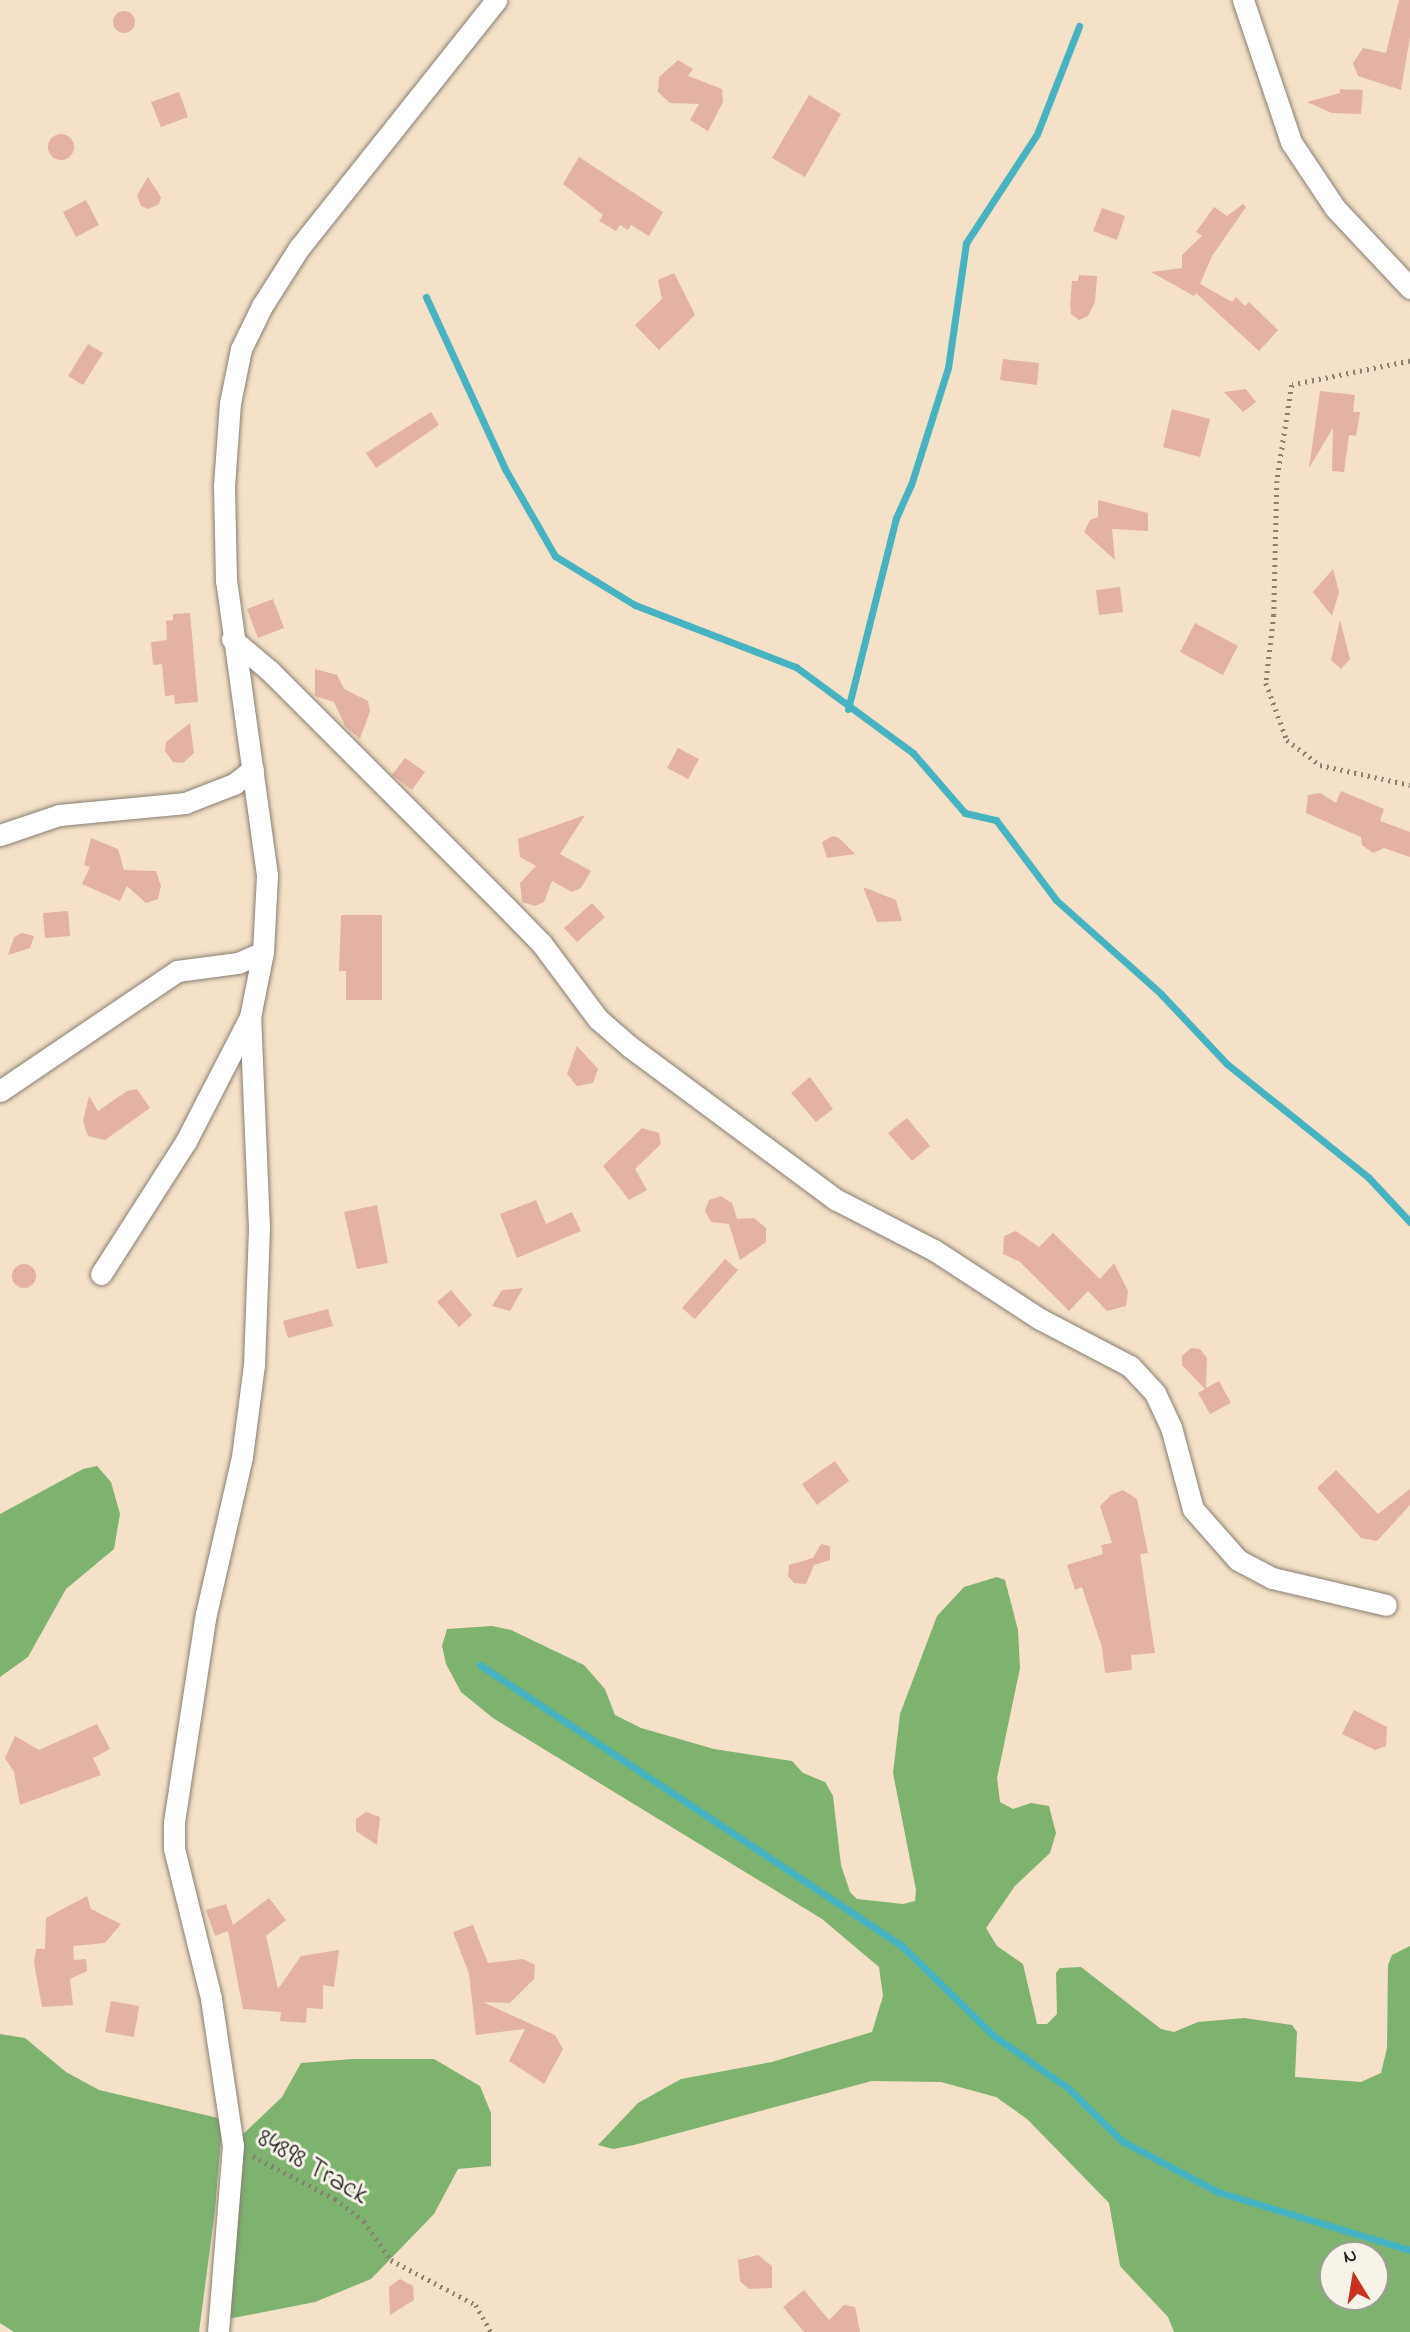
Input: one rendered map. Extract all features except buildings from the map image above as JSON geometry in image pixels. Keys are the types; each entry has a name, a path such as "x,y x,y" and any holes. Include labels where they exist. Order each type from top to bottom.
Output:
{"street":[{"path":"218,2332 233,2146 211,1998 176,1859 174,1822 206,1614 242,1457 254,1365 259,1228 250,1017 263,952 267,875 233,639 224,486 230,402 241,349 262,306 299,248 496,0"},
{"path":"1243,0 1291,142 1335,208 1410,288"},
{"path":"233,639 506,907 542,944 598,1019 629,1046 835,1199 934,1250 1040,1319 1130,1366 1155,1393 1171,1427 1193,1509 1238,1560 1272,1578 1386,1605"},
{"path":"0,835 59,815 185,803 234,784 253,769"},
{"path":"0,1091 177,971 237,963 263,952"},
{"path":"101,1274 186,1141 250,1017"}],"path":[{"path":"1410,361 1292,385 1277,481 1274,615 1266,683 1287,740 1320,765 1410,785"},
{"name":"84898 Track","path":"233,2146 335,2199 363,2221 391,2260 476,2305 491,2332"}],"green space":[{"path":"97,1466 111,1482 120,1514 114,1549 66,1589 28,1657 0,1677 0,1514 83,1469"},
{"path":"997,1577 1005,1580 1018,1630 1020,1668 997,1778 1000,1802 1013,1809 1031,1803 1049,1806 1056,1833 1050,1853 1015,1886 986,1928 997,1946 1023,1964 1037,2024 1047,2024 1057,2014 1056,1973 1060,1968 1081,1967 1161,2029 1174,2032 1198,2022 1244,2018 1292,2025 1297,2032 1295,2077 1361,2082 1381,2073 1387,2048 1388,1965 1392,1955 1410,1946 1410,2332 1174,2332 1168,2317 1120,2266 1109,2203 1027,2119 996,2097 941,2082 872,2081 634,2145 613,2149 598,2145 638,2103 681,2079 772,2062 872,2032 883,1996 879,1967 822,1919 493,1718 461,1692 446,1664 442,1646 447,1629 492,1626 511,1630 584,1665 605,1689 615,1715 641,1728 714,1749 792,1761 803,1773 825,1782 833,1796 841,1865 850,1892 857,1899 903,1904 915,1901 916,1890 893,1773 900,1714 937,1616 964,1587"},
{"path":"0,2034 25,2038 66,2072 99,2090 218,2118 222,2127 215,2210 199,2332 14,2332 0,2323"},
{"path":"353,2059 434,2059 480,2086 491,2113 491,2166 458,2169 434,2214 371,2279 315,2302 223,2320 237,2140 282,2097 301,2063"}],"waterway":[{"path":"848,709 896,518 911,485 948,368 966,243 1037,134 1079,26"},
{"path":"426,297 505,469 555,556 635,605 796,667 913,753 965,813 996,820 1056,900 1161,994 1227,1064 1368,1177 1410,1222"},
{"path":"480,1665 902,1946 994,2036 1068,2088 1122,2141 1218,2192 1410,2250"}]}
